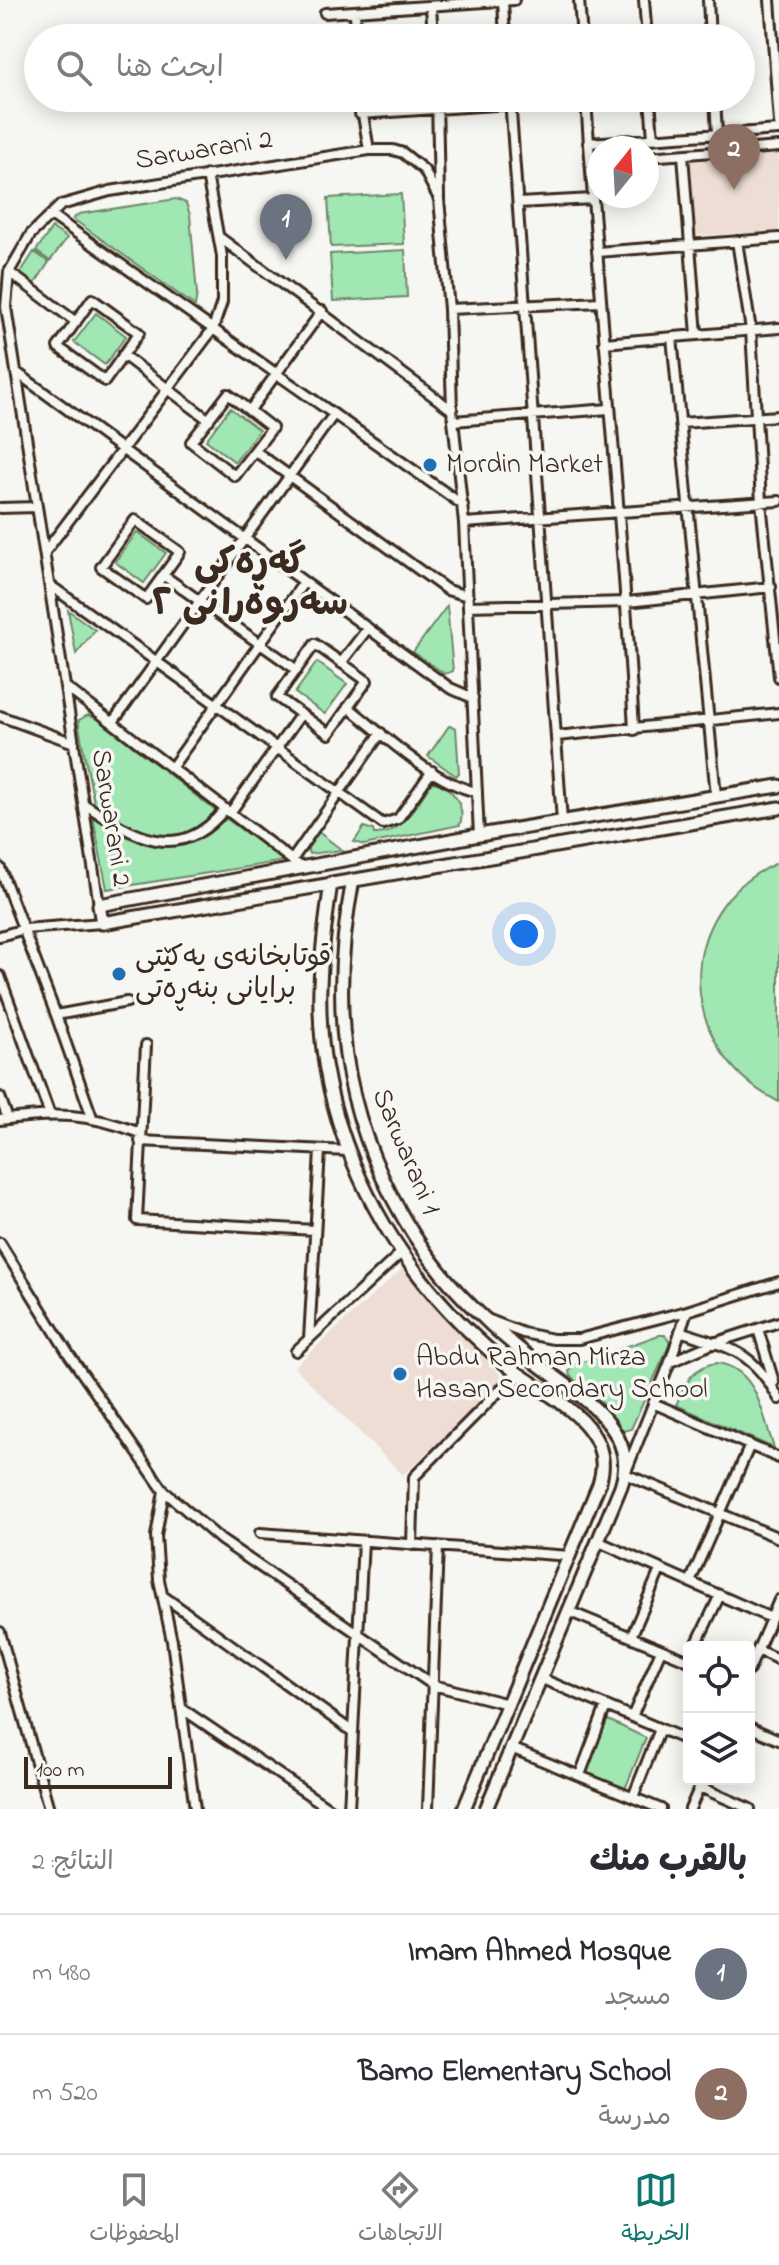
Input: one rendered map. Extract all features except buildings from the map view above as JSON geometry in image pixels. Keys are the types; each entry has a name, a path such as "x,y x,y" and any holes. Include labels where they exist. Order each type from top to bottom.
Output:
{"main road":[{"path":"99,905 296,863 779,786"},
{"path":"684,801 686,823"},
{"path":"102,923 779,808"},
{"name":"Sarwarani 1","path":"353,880 340,965 346,1055 361,1120 395,1202 431,1258 482,1317 600,1413 622,1447 625,1474"},
{"path":"331,883 319,990 328,1083 348,1151 401,1253 433,1293 475,1338 578,1417 595,1437 603,1457 599,1484 464,1809"},
{"name":"Sarwarani 2","path":"99,905 102,923"},
{"path":"379,1212 395,1202"},
{"path":"486,1809 625,1474"},
{"path":"533,1646 551,1653"}],"street":[{"path":"325,13 514,0"},
{"path":"579,0 581,24"},
{"path":"644,0 646,24"},
{"path":"708,0 709,24"},
{"path":"770,0 779,123"},
{"path":"503,1 504,24"},
{"path":"431,6 432,24"},
{"path":"355,11 355,24"},
{"path":"369,150 360,114 391,112"},
{"path":"438,112 439,199"},
{"path":"511,112 562,821"},
{"path":"587,112 588,136"},
{"path":"651,112 653,136"},
{"path":"716,112 717,134"},
{"path":"659,139 779,130"},
{"path":"659,156 779,147"},
{"name":"Sarwarani 2","path":"99,905 6,307 9,272 31,234 61,205 110,191 369,150 403,153 424,170 439,199 449,309 452,410 463,505 479,835"},
{"path":"683,155 697,335"},
{"path":"45,552 213,329 222,302 222,256 207,175"},
{"path":"518,203 587,199"},
{"path":"594,208 627,602 634,730"},
{"path":"51,215 463,505"},
{"path":"218,236 452,410"},
{"path":"597,252 779,238"},
{"path":"737,241 751,330 761,502 774,590 779,677"},
{"path":"9,272 76,322"},
{"path":"92,299 139,333 123,355 105,381 58,347 92,299"},
{"path":"449,309 601,302"},
{"path":"250,410 322,311"},
{"path":"604,343 779,328"},
{"path":"672,337 716,796"},
{"path":"123,355 209,420"},
{"path":"16,372 450,688 473,698"},
{"path":"228,394 250,410 272,428 235,476 191,442 228,394"},
{"path":"453,421 609,409"},
{"path":"113,722 334,414"},
{"path":"681,423 779,416"},
{"path":"255,451 447,590 468,596"},
{"path":"464,523 779,501"},
{"path":"0,508 37,507"},
{"path":"135,520 180,552 163,575 146,599 101,567 135,520"},
{"path":"163,575 297,670"},
{"path":"172,767 304,582"},
{"path":"51,586 383,824 398,819 432,771"},
{"path":"468,606 627,602 774,590"},
{"path":"341,663 368,628"},
{"path":"315,644 367,681 329,734 277,697 297,670 315,644"},
{"path":"67,688 296,863 381,733"},
{"path":"348,707 432,771 460,788 477,792"},
{"path":"557,736 779,713"},
{"path":"84,804 131,834 166,841 205,829 228,811 301,714"},
{"path":"0,716 74,743"},
{"path":"0,868 92,1117"},
{"path":"0,936 24,929 102,923"},
{"path":"0,976 50,1115"},
{"path":"56,1015 127,1002"},
{"path":"146,1045 137,1220 314,1230"},
{"path":"0,1097 4,1120 50,1115 92,1117 140,1137 348,1151"},
{"path":"309,1339 320,1151"},
{"path":"0,1243 68,1353 164,1491 221,1540 433,1685 508,1704"},
{"path":"296,1351 401,1253"},
{"path":"482,1317 523,1333 553,1339 579,1339 687,1311 779,1282"},
{"path":"687,1311 625,1474 779,1538"},
{"path":"670,1362 714,1343 779,1322"},
{"path":"758,1329 779,1398"},
{"path":"680,1331 736,1350 751,1360 766,1375 779,1398"},
{"path":"412,1545 414,1477 517,1373"},
{"path":"653,1403 779,1458"},
{"path":"690,1582 750,1445"},
{"path":"164,1491 156,1536 162,1595 195,1809"},
{"path":"260,1533 570,1556"},
{"path":"349,1809 363,1541"},
{"path":"597,1541 771,1618"},
{"path":"428,1809 438,1546"},
{"path":"631,1637 660,1570"},
{"path":"162,1595 353,1732"},
{"path":"698,1641 720,1595"},
{"path":"755,1657 779,1600"},
{"path":"568,1611 683,1659"},
{"path":"0,1632 49,1809"},
{"path":"632,1717 661,1650"},
{"path":"758,1650 779,1660"},
{"path":"540,1678 683,1739"},
{"path":"580,1775 606,1706"},
{"path":"181,1708 330,1809"},
{"path":"633,1797 660,1729"},
{"path":"755,1730 779,1740"},
{"path":"511,1748 661,1809"},
{"path":"690,1809 700,1785"},
{"path":"705,1785 750,1809"}],"shaded area":[{"path":"779,144 779,231 692,236 687,149"},
{"name":"Abdu Rahman Mirza Hasan Secondary School","path":"403,1268 505,1380 403,1475 294,1367"}],"green space":[{"path":"401,194 404,244 331,247 328,198"},
{"path":"176,199 186,203 190,215 197,294 195,306 73,219 79,214"},
{"path":"52,228 67,238 50,261 36,251"},
{"path":"405,250 407,297 333,301 330,254"},
{"path":"34,252 49,262 34,285 19,275"},
{"path":"96,313 126,336 105,365 74,342"},
{"path":"230,408 259,430 235,462 206,440"},
{"path":"137,532 166,553 144,583 115,562"},
{"path":"447,606 453,671 445,674 413,652"},
{"path":"68,610 95,630 76,654"},
{"path":"317,662 347,684 325,714 295,693"},
{"path":"88,715 98,719 217,812 203,825 188,832 157,835 125,825 95,808 79,727 79,720"},
{"path":"449,726 456,728 459,773 456,776 428,756"},
{"path":"432,782 446,787 456,798 461,811 460,825 364,845 354,842 364,827 373,830 374,834 393,830 401,824"},
{"path":"92,812 143,841 170,845 199,837 227,819 284,861 107,889"},
{"path":"317,831 342,850 309,854 307,846"},
{"path":"779,862 779,1102 745,1079 720,1050 705,1016 699,980 704,945 718,912 743,884"},
{"path":"665,1335 669,1346 631,1429 623,1431 601,1402 570,1376 569,1371 574,1365"},
{"path":"717,1363 742,1374 750,1384 762,1408 774,1448 676,1405 695,1372"},
{"path":"606,1719 646,1738 625,1789 584,1773"}],"place":[{"name":"Bamo Elementary School","path":"734,190"},
{"name":"Imam Ahmed Mosque","path":"286,260"},
{"name":"Mordin Market","path":"430,465"},
{"name":"قوتابخانەی یەکێتی برایانی بنەڕەتی","path":"119,974"},
{"name":"Abdu Rahman Mirza Hasan Secondary School","path":"400,1374"}],"district":[{"name":"گەڕەکی سەروەرانی ٢","path":"250,584"}]}
